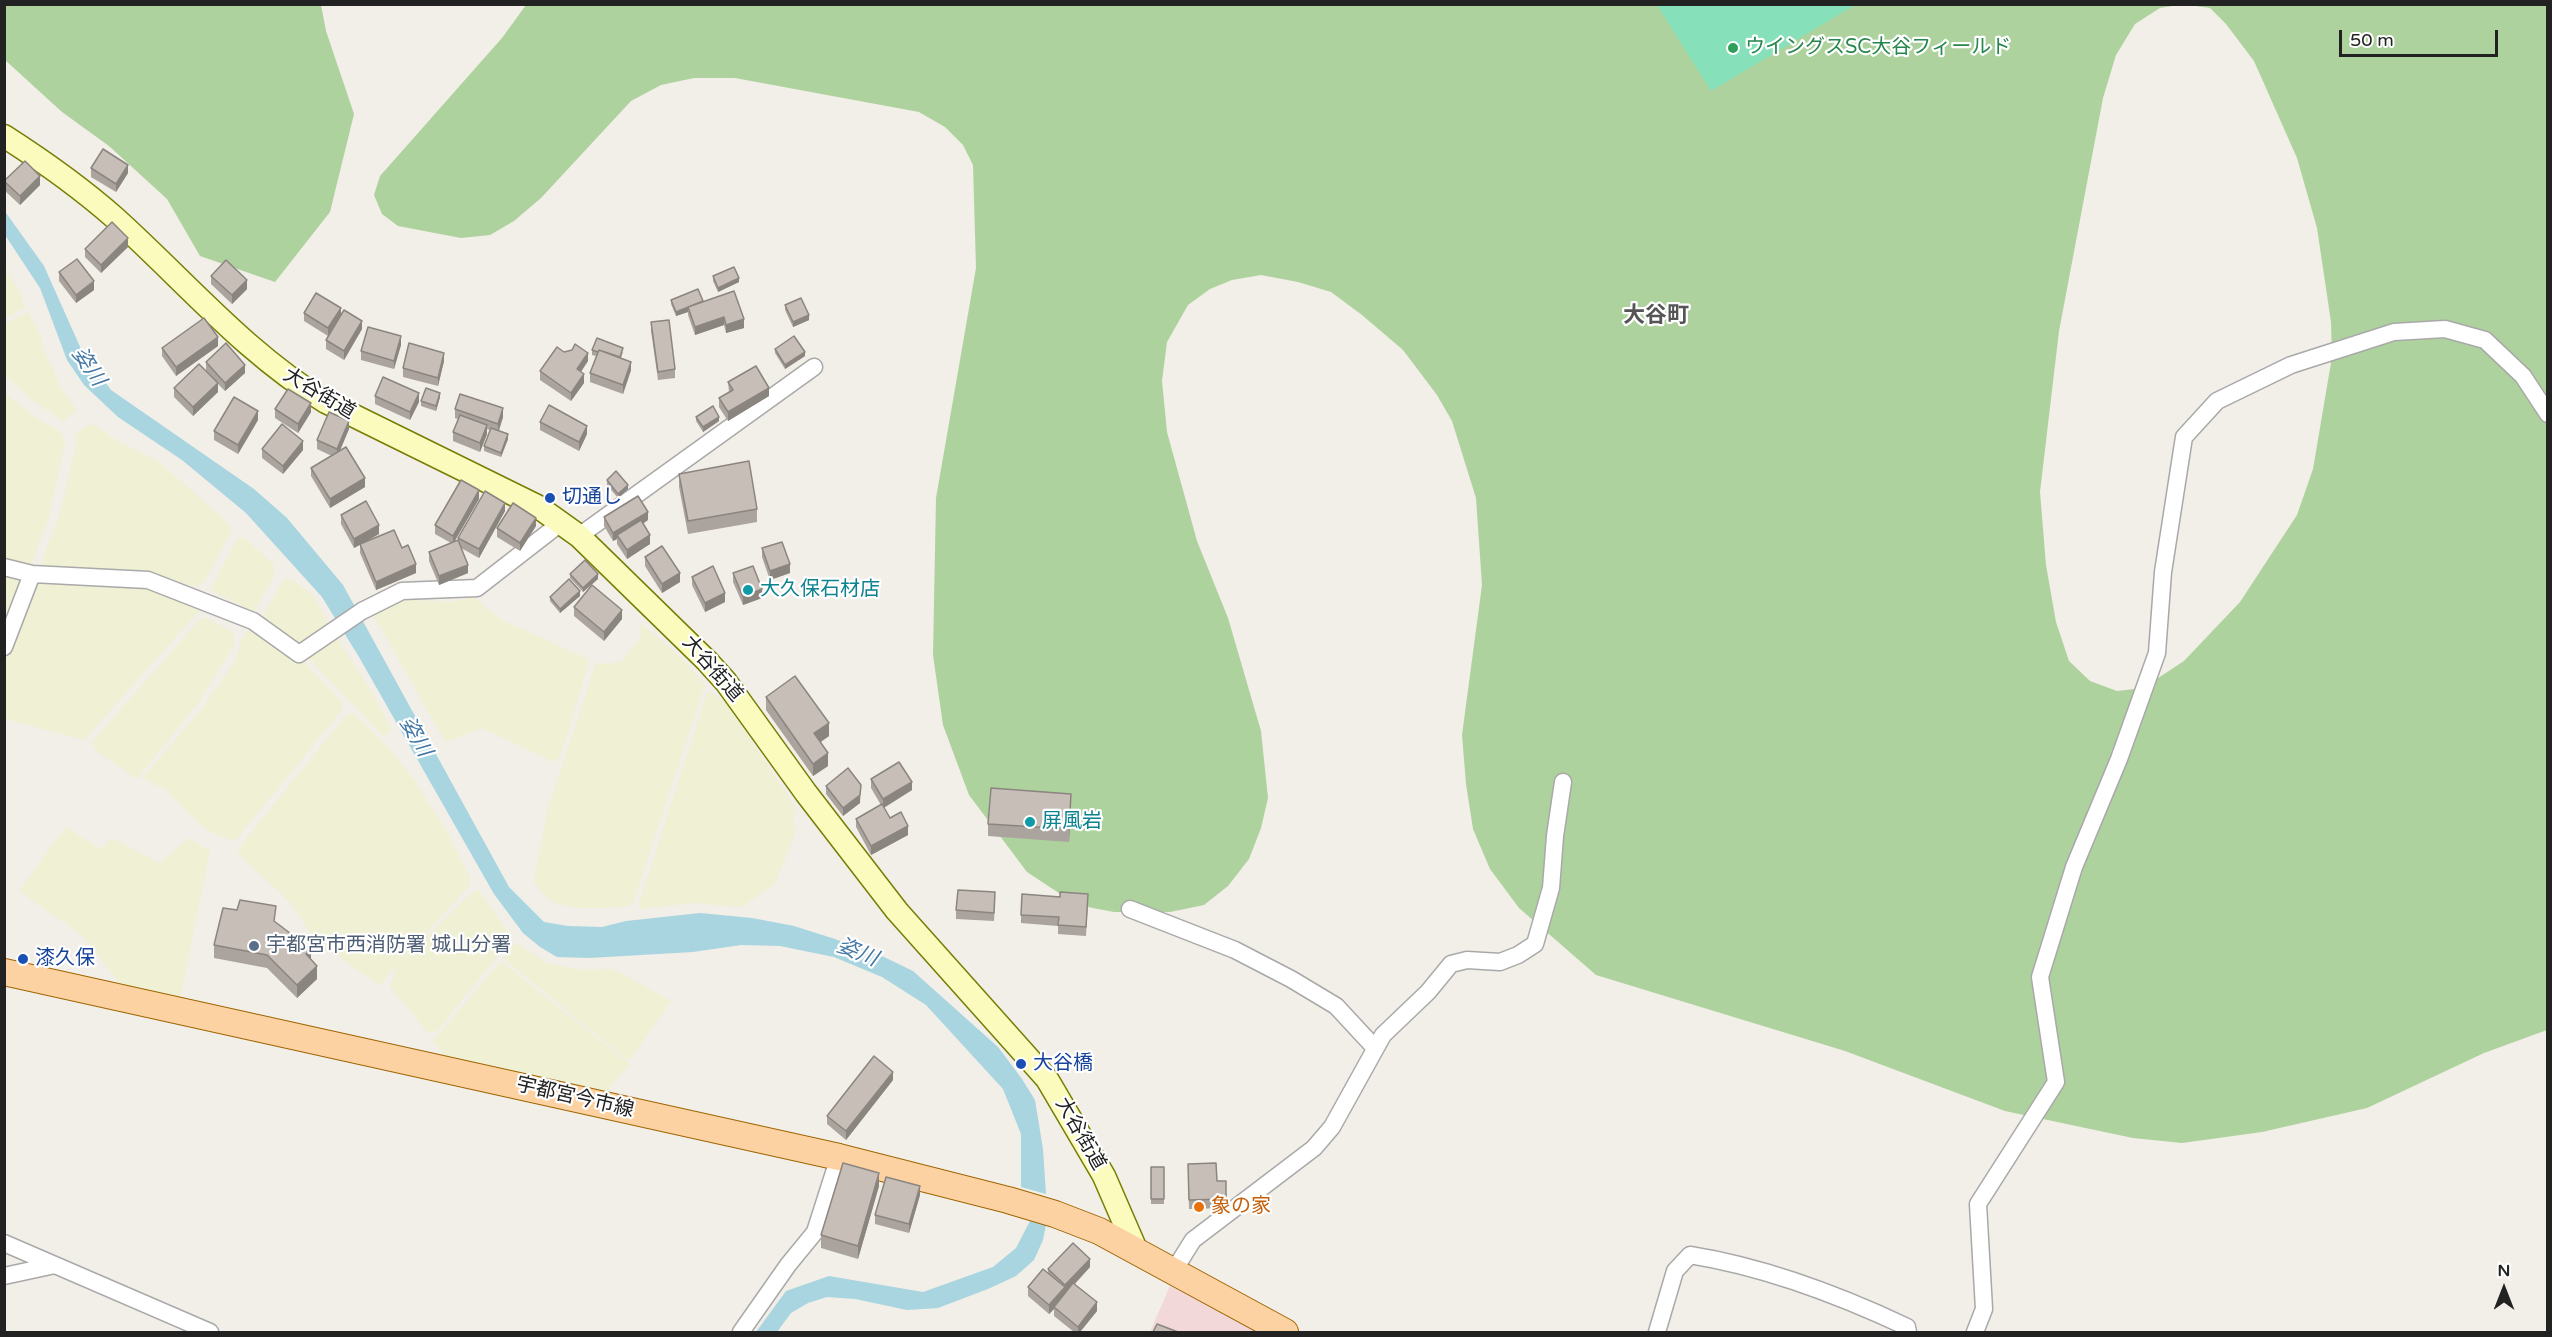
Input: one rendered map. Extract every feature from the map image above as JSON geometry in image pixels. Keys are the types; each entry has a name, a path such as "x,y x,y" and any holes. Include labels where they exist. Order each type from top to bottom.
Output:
{"main road":[{"name":"大谷街道","path":"4,136 51,168 114,217 270,363 299,386 326,402 528,501 571,529 677,630 726,682 806,793 897,911 1047,1079 1104,1176 1137,1252"},
{"name":"宇都宮今市線","path":"4,972 839,1157 1055,1214 1099,1231 1137,1252"},
{"path":"1137,1252 1285,1332"}],"street":[{"path":"1975,1332 1984,1309 1978,1204 2056,1082 2040,977 2074,867 2119,759 2157,653 2163,572 2184,437 2217,401 2291,365 2394,332 2445,329 2485,340 2523,376 2547,414"},
{"path":"4,567 32,574 148,580 253,621 299,654 362,611 402,591 477,588 571,529 681,465 814,367"},
{"path":"4,647 32,574"},
{"path":"1173,1272 1193,1240 1320,1141 1332,1127 1383,1035 1428,992 1451,964 1467,960 1500,962 1518,955 1535,944 1551,888 1555,836 1563,782"},
{"path":"1130,909 1235,950 1291,979 1336,1006 1375,1048"},
{"path":"741,1332 788,1265 815,1232 839,1157"},
{"path":"4,1243 210,1332"},
{"path":"1657,1332 1675,1271 1690,1255 1720,1260 1850,1300 1907,1327 1908,1332"},
{"path":"4,1276 55,1265"}],"shaded area":[{"path":"1170,1286 1258,1332 1150,1332"}],"green space":[{"path":"5,5 321,5 326,31 354,114 330,212 275,282 200,256 167,199 109,146 62,112 5,60"},
{"path":"526,5 2178,5 2160,8 2135,24 2116,55 2103,98 2059,331 2040,492 2046,565 2056,622 2069,661 2090,681 2117,691 2143,688 2184,661 2240,602 2297,515 2313,469 2332,357 2331,322 2317,228 2297,158 2254,61 2226,24 2210,8 2189,5 2547,5 2547,1030 2484,1053 2367,1108 2262,1132 2182,1143 2133,1138 2005,1111 1845,1051 1596,975 1519,908 1490,869 1473,829 1462,735 1482,585 1476,498 1452,421 1437,395 1403,350 1362,315 1331,292 1298,282 1261,275 1232,280 1210,289 1188,305 1167,342 1162,381 1167,432 1197,541 1228,618 1261,731 1268,798 1261,828 1249,859 1228,886 1204,905 1170,912 1114,912 1077,905 1027,872 969,795 943,725 933,655 936,498 976,268 973,165 963,145 945,127 919,112 735,78 694,78 661,85 631,101 541,198 514,221 490,235 461,238 398,226 382,214 374,195 380,176 502,38"},
{"name":"ウイングスSC大谷フィールド","path":"1657,5 1855,5 1711,91"},
{"path":"5,268 19,290 25,308 5,318"},
{"path":"28,312 40,334 46,355 61,388 77,410 63,421 29,398 5,375 5,324"},
{"path":"4,392 33,416 61,432 65,443 48,521 31,565 19,567 5,562"},
{"path":"95,425 119,442 157,460 226,521 232,530 204,583 194,587 152,573 45,569 41,562 60,513 76,447 76,434 86,426"},
{"path":"238,538 246,539 273,564 275,574 254,612 210,590"},
{"path":"5,575 22,580 5,629"},
{"path":"284,579 292,580 313,595 326,619 328,625 306,642 299,642 269,623 263,616"},
{"path":"34,581 129,585 150,589 179,599 199,611 84,740 5,719 4,663"},
{"path":"473,597 502,620 588,659 588,666 560,757 554,762 481,728 452,740 444,740 374,616 379,610 400,599 451,602"},
{"path":"201,618 207,618 232,632 235,643 200,701 137,779 96,751 92,742"},
{"path":"640,623 678,655 705,685 633,903 628,906 604,908 580,908 556,904 544,895 534,882 547,811 596,663 607,664 622,661 641,635"},
{"path":"247,631 256,631 306,664 341,701 342,710 235,841 218,836 203,827 167,791 142,778 204,706 235,661 242,638"},
{"path":"336,637 367,684 392,730 384,737 309,659 331,638"},
{"path":"707,693 713,693 727,703 797,810 792,821 797,829 775,884 741,907 692,903 640,909 639,903"},
{"path":"352,713 381,739 415,781 446,830 471,879 469,886 379,985 314,939 289,901 238,854 242,844 346,715"},
{"path":"66,827 100,849 112,838 159,863 189,838 210,851 180,998 121,985 83,936 19,891"},
{"path":"478,889 511,939 438,1030 428,1033 390,987 397,966"},
{"path":"516,943 547,963 582,970 613,969 671,1001 629,1061 503,958"},
{"path":"501,961 630,1064 605,1094 445,1056 433,1041"}],"water":[{"name":"姿川","path":"4,210 44,266 81,349 111,390 254,489 287,518 343,585 509,887 544,922 568,926 602,927 626,921 700,913 752,918 794,926 835,939 884,957 913,971 998,1047 1035,1100 1043,1149 1046,1194 1021,1187 1021,1134 1003,1089 926,1005 882,977 834,957 780,946 741,945 693,952 589,958 557,957 523,933 494,894 359,657 322,597 246,513 182,460 118,417 84,385 67,360 40,288 5,235"},
{"path":"1030,1221 1046,1225 1043,1240 1034,1260 1016,1276 988,1289 938,1308 907,1310 855,1299 827,1297 808,1303 791,1313 777,1332 756,1332 786,1291 829,1276 923,1292 993,1267 1016,1248"}],"building":[{"path":"103,149 128,165 116,184 91,168"},
{"path":"25,161 40,176 20,196 4,181"},
{"path":"112,222 128,238 101,265 85,249"},
{"path":"77,259 94,281 76,295 59,272"},
{"path":"226,260 247,280 232,295 211,276"},
{"path":"734,267 739,278 718,288 713,276"},
{"path":"698,289 703,301 676,312 671,300"},
{"path":"734,291 744,319 726,325 724,317 695,327 688,307"},
{"path":"316,293 341,308 328,328 304,313"},
{"path":"801,298 809,315 793,322 785,305"},
{"path":"344,310 362,321 344,351 326,340"},
{"path":"204,318 218,337 176,367 162,348"},
{"path":"669,320 675,369 658,372 651,322"},
{"path":"368,327 401,336 394,361 361,351"},
{"path":"794,336 805,352 785,365 775,349"},
{"path":"597,338 623,348 620,357 592,350"},
{"path":"226,343 245,365 225,383 206,362"},
{"path":"409,343 444,353 438,378 403,368"},
{"path":"575,344 588,353 577,369 584,374 571,393 540,371 557,347 564,352 572,350"},
{"path":"599,350 631,362 623,385 590,373"},
{"path":"199,364 218,383 193,407 174,388"},
{"path":"756,366 769,388 728,412 719,398 733,390 728,382"},
{"path":"383,377 419,393 410,412 375,396"},
{"path":"426,388 440,393 436,406 421,401"},
{"path":"288,389 311,403 298,424 275,409"},
{"path":"460,394 503,408 498,424 455,409"},
{"path":"234,397 258,411 238,445 214,431"},
{"path":"549,405 587,426 579,442 540,422"},
{"path":"713,406 719,417 703,427 696,417"},
{"path":"329,412 349,421 337,449 317,440"},
{"path":"460,415 487,425 480,443 453,432"},
{"path":"282,424 303,441 283,466 262,449"},
{"path":"491,428 508,434 501,453 484,446"},
{"path":"346,447 365,478 330,499 311,468"},
{"path":"749,461 757,509 688,521 679,474"},
{"path":"616,471 628,485 618,494 607,480"},
{"path":"461,480 479,490 453,536 435,525"},
{"path":"485,491 505,503 479,549 458,538"},
{"path":"638,496 648,512 613,533 604,517"},
{"path":"366,501 379,525 354,539 341,515"},
{"path":"513,503 536,518 520,543 497,528"},
{"path":"641,520 650,535 627,550 617,535"},
{"path":"394,530 402,548 408,545 416,564 376,582 360,544"},
{"path":"458,540 468,565 439,576 429,552"},
{"path":"782,542 790,564 770,571 762,548"},
{"path":"662,546 680,573 662,584 645,557"},
{"path":"585,560 598,574 583,588 570,574"},
{"path":"713,566 725,593 705,603 692,577"},
{"path":"753,566 762,589 743,597 733,573"},
{"path":"569,579 580,591 560,609 550,597"},
{"path":"592,585 622,610 604,632 574,607"},
{"path":"795,676 829,723 814,733 828,753 813,764 766,697"},
{"path":"899,762 912,782 883,799 871,779"},
{"path":"848,768 861,785 860,795 843,808 826,786"},
{"name":"屏風岩","path":"991,788 1071,794 1069,829 988,824"},
{"path":"882,804 890,818 901,812 908,826 871,846 856,819"},
{"path":"958,890 995,892 994,913 956,910"},
{"path":"1060,892 1088,894 1086,927 1058,925 1059,917 1021,915 1022,894 1060,897"},
{"name":"宇都宮市西消防署 城山分署","path":"240,900 276,906 274,921 311,949 306,954 317,966 297,985 267,955 214,945 223,908 237,910"},
{"path":"874,1056 893,1072 846,1131 827,1116"},
{"path":"843,1163 879,1173 858,1246 821,1235"},
{"path":"1216,1163 1217,1181 1226,1181 1226,1199 1189,1200 1188,1164"},
{"path":"1151,1167 1164,1167 1164,1199 1151,1199"},
{"path":"886,1177 920,1186 909,1224 875,1215"},
{"path":"1073,1243 1090,1259 1065,1285 1048,1269"},
{"path":"1043,1269 1065,1287 1049,1305 1028,1287"},
{"path":"1073,1283 1097,1302 1078,1327 1054,1307"},
{"path":"1157,1324 1178,1332 1153,1332"}],"place":[{"name":"ウイングスSC大谷フィールド","path":"1733,48"},
{"name":"切通し","path":"550,498"},
{"name":"大久保石材店","path":"748,590"},
{"name":"屏風岩","path":"1030,822"},
{"name":"宇都宮市西消防署 城山分署","path":"254,946"},
{"name":"漆久保","path":"23,959"},
{"name":"大谷橋","path":"1021,1064"},
{"name":"象の家","path":"1199,1207"}],"district":[{"name":"大谷町","path":"1656,316"}]}
